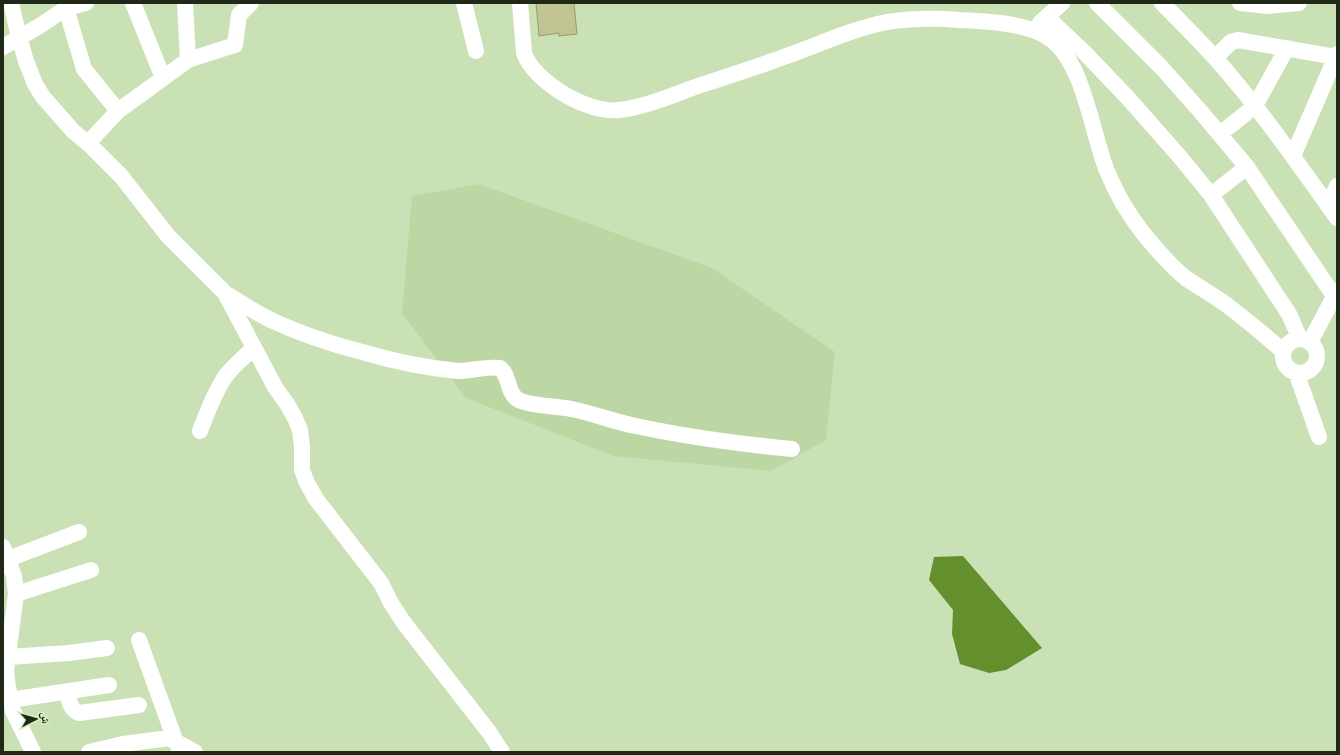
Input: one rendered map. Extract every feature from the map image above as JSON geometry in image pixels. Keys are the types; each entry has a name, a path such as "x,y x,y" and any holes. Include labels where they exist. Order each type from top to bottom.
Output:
{"street":[{"path":"11,3 19,38 34,84 42,97 73,132 108,161 168,236 225,293 271,320 306,335 377,356 422,366 472,371 500,368 506,375 513,395 517,400 526,403 571,409 634,426 689,436 738,444 792,449"},
{"path":"3,47 41,25 66,5 86,3"},
{"path":"133,3 163,78"},
{"path":"186,3 188,60"},
{"path":"88,143 118,111 188,60 235,45 239,15 251,3"},
{"path":"464,3 476,51"},
{"path":"520,3 524,53 530,67 558,90 575,100 600,110 618,110 661,99 780,59 842,36 886,23 922,18 963,20 1018,26 1034,30 1045,35 1056,42 1067,55 1085,99 1099,150 1116,192 1144,234 1164,258 1185,277 1232,309 1284,352"},
{"path":"1034,30 1062,3"},
{"path":"1047,17 1085,53 1127,97 1211,195 1305,341 1316,350 1317,356 1314,365 1306,372 1296,372 1287,366 1284,352 1290,343 1305,341 1336,294 1246,167 1220,134 1162,68 1097,3"},
{"path":"1162,3 1216,58 1293,156 1333,212"},
{"path":"1240,3 1268,6 1298,3"},
{"path":"66,5 84,68 118,111"},
{"path":"1216,58 1236,40 1336,56 1293,156"},
{"path":"1220,134 1255,106 1287,48"},
{"path":"1211,195 1246,167"},
{"path":"1333,212 1337,186"},
{"path":"225,293 275,387 295,418 300,430 302,470 316,499 372,570 404,623 484,726 502,752"},
{"path":"200,431 209,408 225,377 254,348"},
{"path":"1296,372 1319,437"},
{"path":"33,752 12,711 6,671 7,653 16,594 14,576 6,553 80,532"},
{"path":"16,594 91,570"},
{"path":"139,640 178,746"},
{"path":"7,653 69,653 107,648"},
{"path":"10,700 109,685"},
{"path":"67,691 72,708 74,711 79,713 139,705"},
{"path":"89,752 123,744 169,738 178,746 194,752"}],"shaded area":[{"path":"479,184 712,268 835,352 826,440 771,471 613,456 466,398 402,313 412,196"},
{"path":"963,556 1042,648 1006,670 989,673 960,664 952,634 953,610 929,580 934,557"}],"building":[{"path":"536,3 574,3 577,34 559,36 559,33 539,36"}]}
